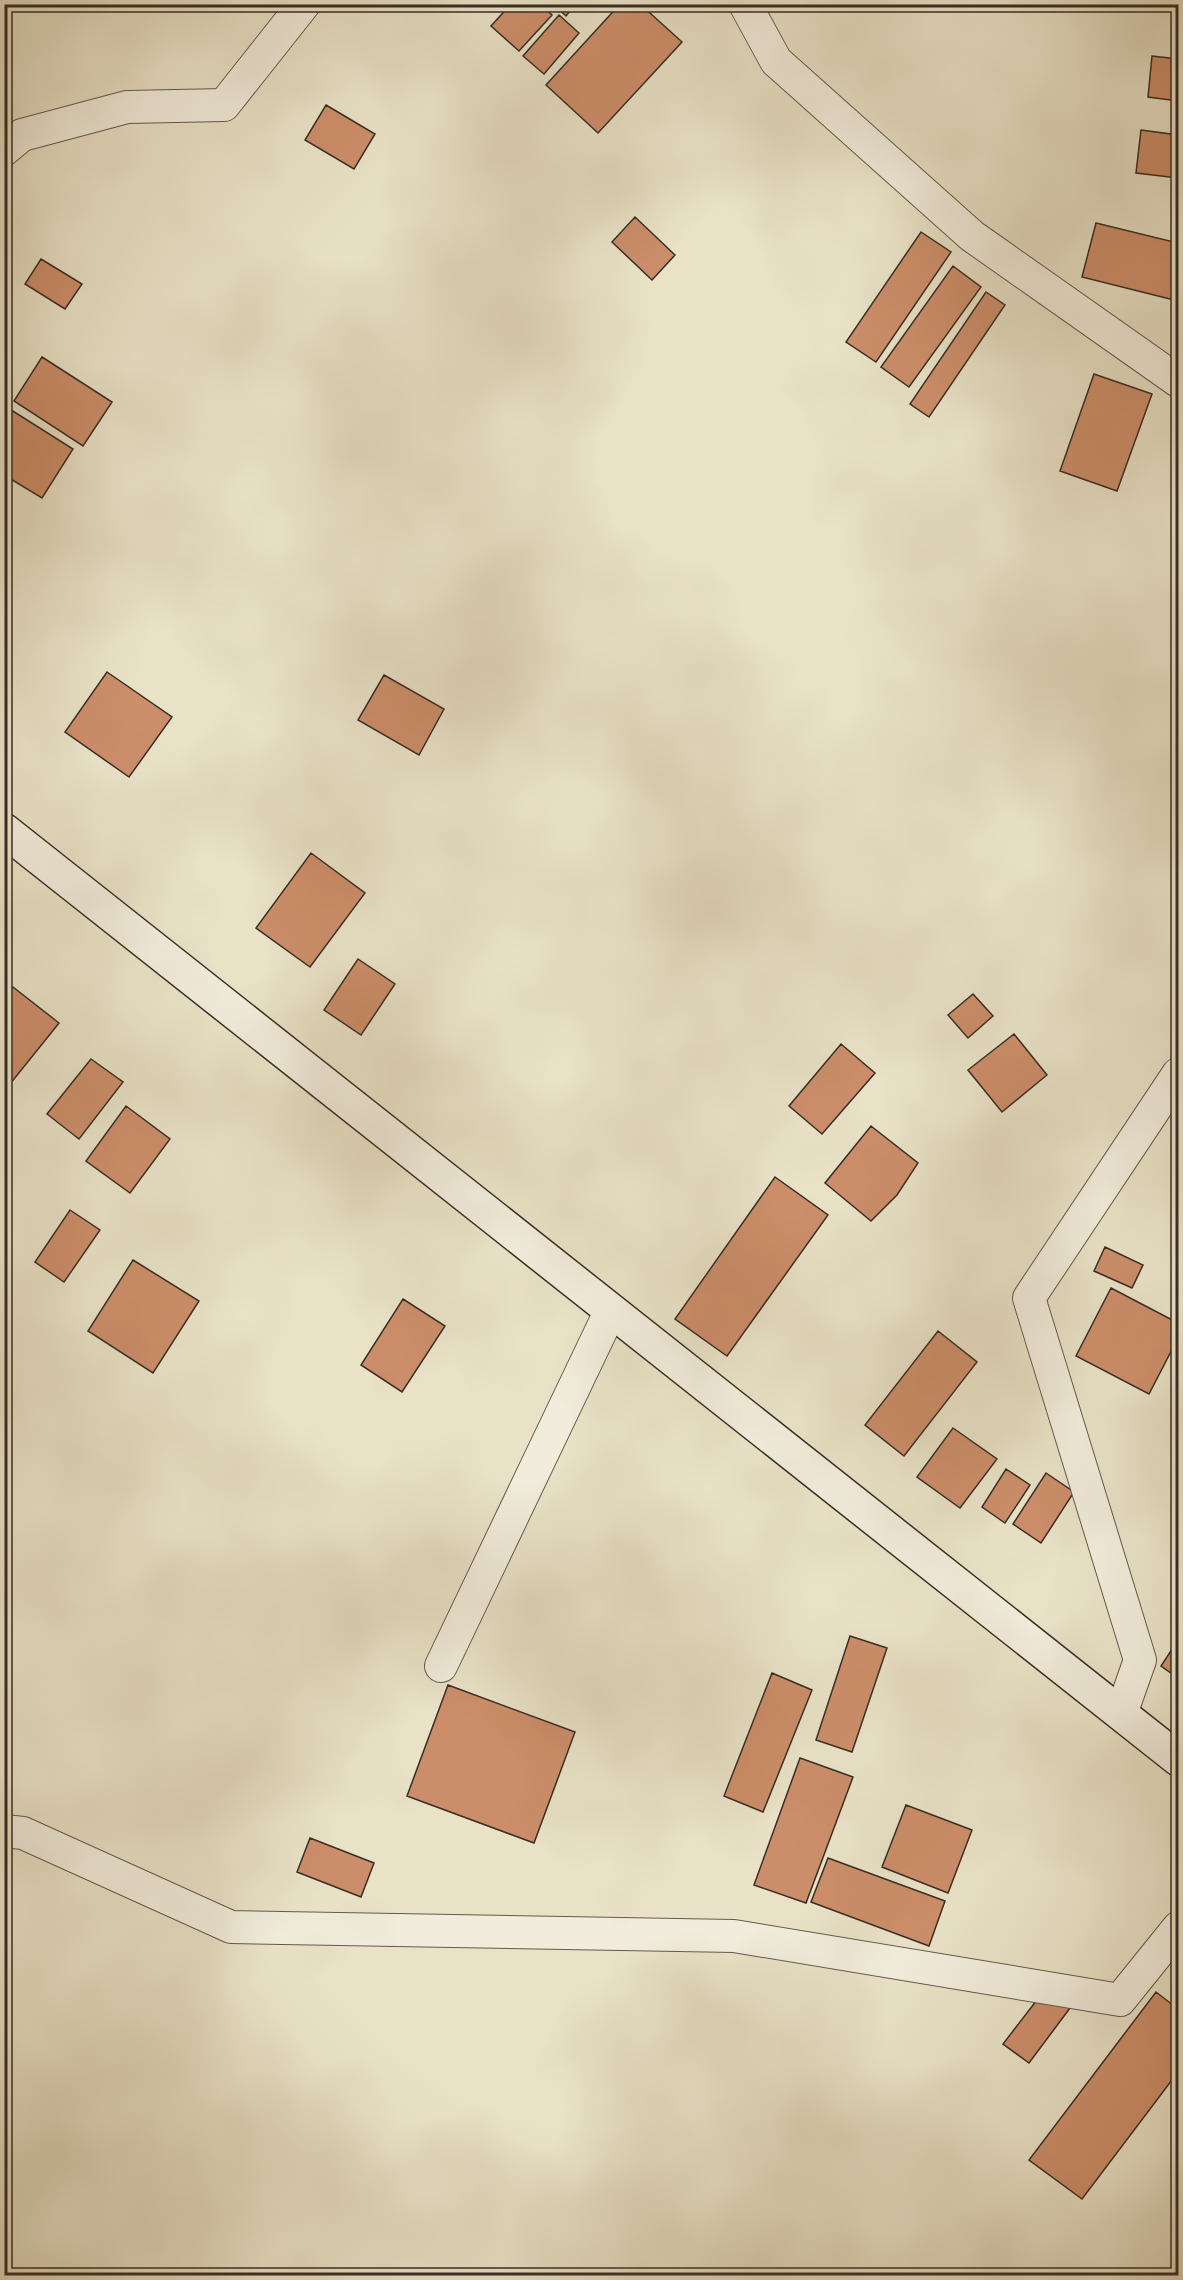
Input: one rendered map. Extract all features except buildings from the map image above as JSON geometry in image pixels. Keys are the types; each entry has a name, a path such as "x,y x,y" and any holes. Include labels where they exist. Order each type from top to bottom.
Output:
{"street":[{"path":"4,150 22,135 127,107 224,105 304,4"},
{"path":"745,4 776,61 972,236 1179,381"},
{"path":"4,830 1179,1759"},
{"path":"1121,1714 1140,1660 1029,1298 1179,1074"},
{"path":"441,1666 611,1310"},
{"path":"4,1831 23,1833 231,1927 734,1936 1120,2000 1179,1928"}]}
